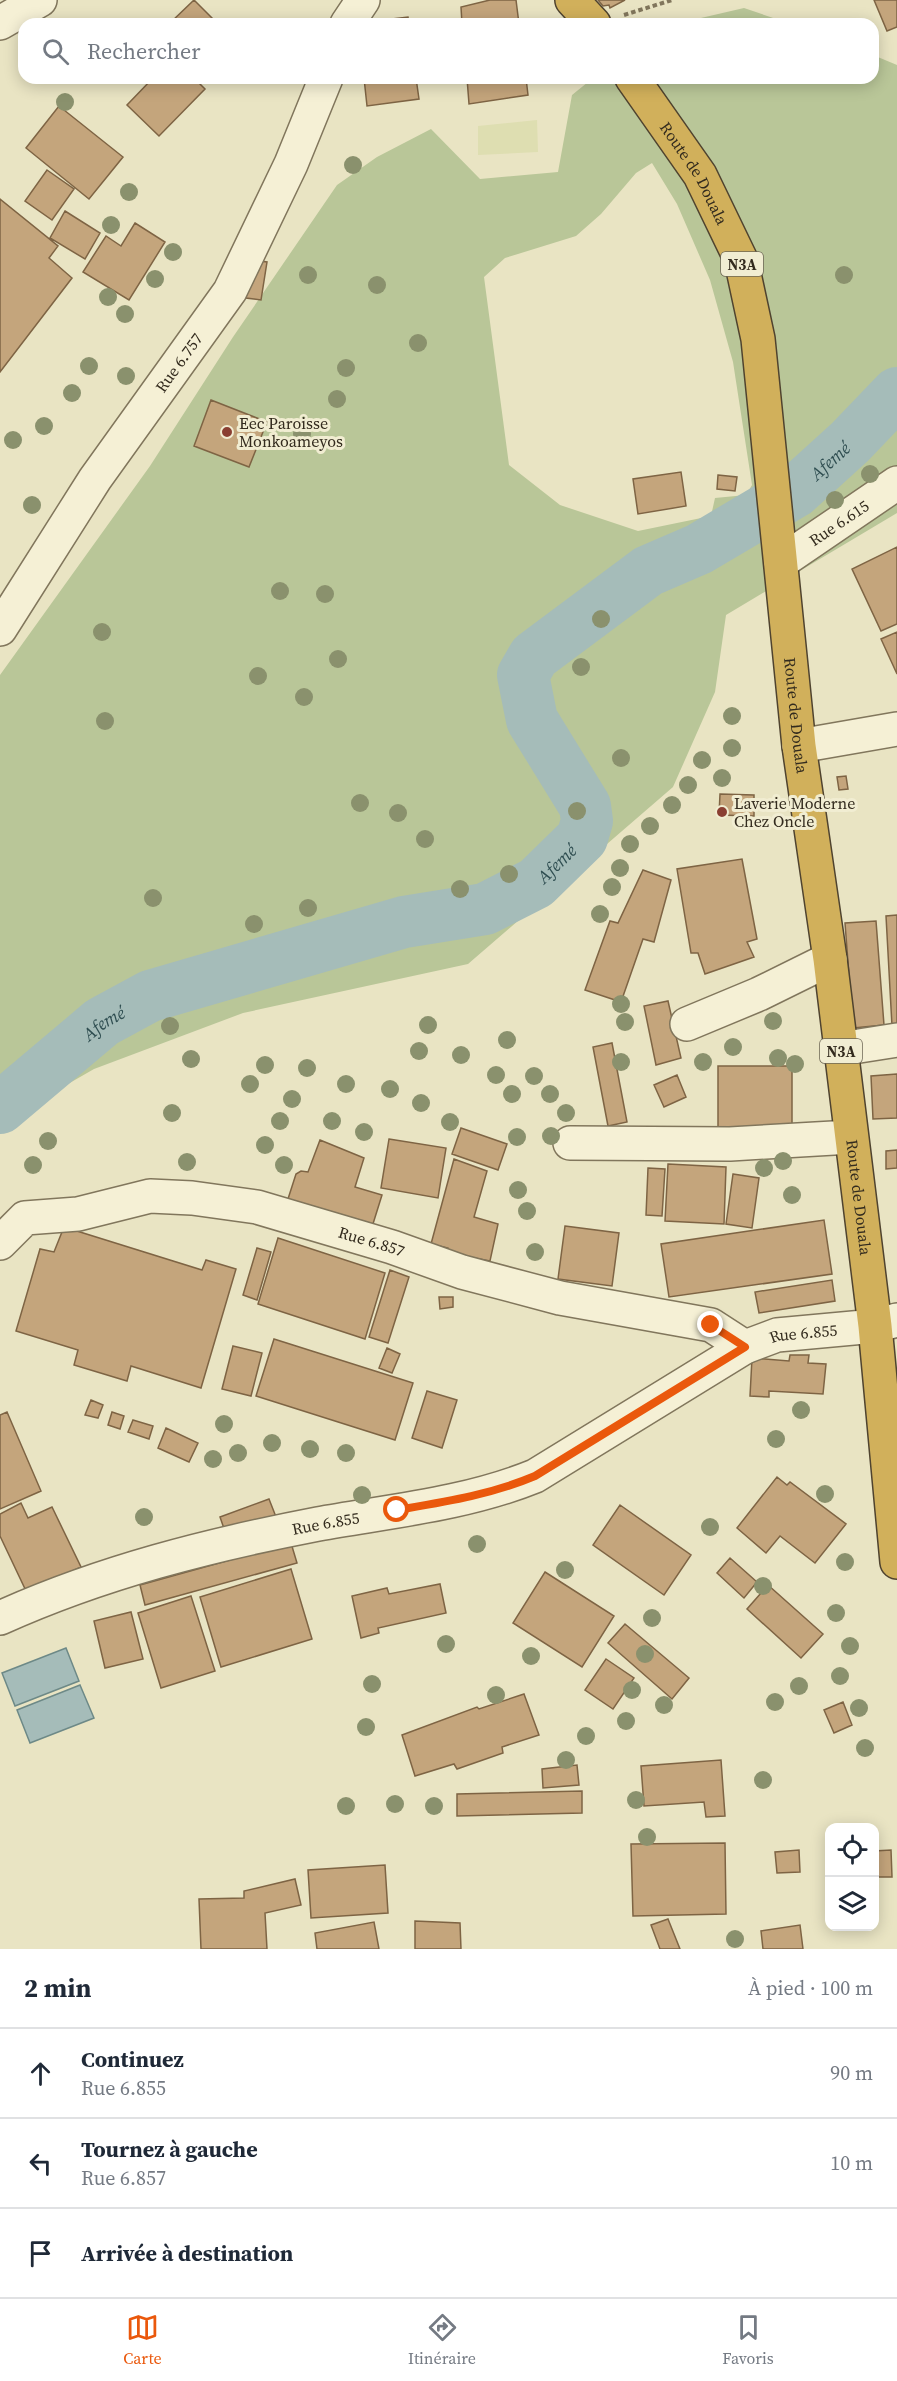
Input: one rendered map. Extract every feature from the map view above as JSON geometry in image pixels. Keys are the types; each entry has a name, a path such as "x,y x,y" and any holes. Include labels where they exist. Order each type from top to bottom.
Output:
{"highway":[{"path":"572,0 604,18"},
{"name":"Route de Douala","path":"636,84 700,175 741,260 758,339 799,746 830,959 851,1137 886,1323 897,1562"}],"street":[{"path":"0,23 40,0"},
{"path":"351,18 363,0"},
{"name":"Rue 6.757","path":"0,629 95,479 230,291 291,164 324,84"},
{"name":"Rue 6.615","path":"780,551 897,483"},
{"path":"799,746 897,729"},
{"path":"687,1024 759,994 830,959"},
{"path":"840,1049 897,1040"},
{"path":"570,1143 730,1144 851,1137"},
{"name":"Rue 6.857","path":"0,1243 25,1218 78,1214 150,1196 192,1197 256,1207 392,1247 462,1272 560,1298 711,1325 745,1347"},
{"name":"Rue 6.855","path":"0,1618 125,1570 209,1547 465,1499 508,1487 535,1476 745,1347 777,1335 886,1323"}],"path":[{"path":"614,18 672,0"}],"green space":[{"path":"744,8 773,18 701,18"},
{"path":"879,58 897,65 897,513 726,615 715,692 673,787 468,964 243,1013 94,1069 0,1123 0,675 150,466 233,337 337,185 377,157 431,129 480,179 558,172 572,95 586,84 879,84","holes":["652,163 677,204 710,280 733,362 752,485 746,495 715,498 711,516 638,531 560,505 509,465 484,277 505,258 576,236 601,214 636,173"]},
{"path":"537,120 538,152 478,155 478,126"}],"water":[{"path":"66,1648 79,1681 15,1706 2,1673"},
{"path":"80,1685 94,1718 30,1743 17,1710"}],"building":[{"path":"194,0 212,18 175,18"},
{"path":"490,0 516,0 518,18 462,18 461,7"},
{"path":"598,0 625,0 610,8 609,5 603,6"},
{"path":"874,0 897,0 897,27 887,31"},
{"path":"147,84 200,84 205,89 159,136 127,105"},
{"path":"365,84 417,84 419,99 367,106"},
{"path":"467,84 527,84 528,95 469,104"},
{"path":"59,106 123,157 89,199 26,148"},
{"path":"47,170 74,189 52,220 25,201"},
{"path":"0,199 58,246 49,258 72,278 0,372"},
{"path":"65,211 100,233 85,259 50,238"},
{"path":"135,223 165,242 129,300 83,272 106,236 121,246"},
{"path":"253,260 267,262 261,300 246,298"},
{"path":"211,400 267,422 249,467 194,446"},
{"path":"681,472 686,506 638,514 633,479"},
{"path":"718,475 737,477 735,491 717,489"},
{"path":"897,547 897,624 881,631 852,569"},
{"path":"897,632 897,674 881,639"},
{"path":"846,776 848,789 839,790 837,777"},
{"path":"720,794 754,795 754,816 719,815"},
{"path":"742,859 757,939 747,942 754,957 705,974 698,953 691,953 677,869"},
{"path":"643,870 671,880 654,942 643,939 621,1002 585,990 610,921 618,923"},
{"path":"897,915 897,1026 892,1026 886,916"},
{"path":"876,921 884,1025 853,1028 845,923"},
{"path":"668,1001 681,1058 656,1065 644,1006"},
{"path":"612,1043 627,1122 608,1126 593,1047"},
{"path":"718,1066 792,1066 792,1129 718,1129"},
{"path":"897,1074 897,1118 873,1119 871,1076"},
{"path":"677,1075 686,1097 664,1107 654,1085"},
{"path":"461,1128 507,1144 498,1170 452,1154"},
{"path":"389,1139 446,1148 438,1198 381,1188"},
{"path":"320,1140 364,1158 355,1187 382,1195 372,1227 287,1202 296,1174 301,1171 308,1172"},
{"path":"897,1150 897,1168 886,1169 886,1151"},
{"path":"454,1159 487,1171 474,1217 498,1224 490,1261 448,1253 448,1248 431,1244"},
{"path":"668,1164 726,1167 724,1224 665,1221"},
{"path":"648,1168 665,1169 662,1216 646,1215"},
{"path":"733,1174 759,1178 752,1228 726,1224"},
{"path":"824,1220 832,1274 669,1297 661,1244"},
{"path":"565,1226 619,1233 612,1286 558,1279"},
{"path":"64,1227 202,1270 206,1260 236,1269 201,1388 131,1366 127,1381 74,1365 78,1350 16,1331 40,1249 54,1252"},
{"path":"278,1238 385,1273 365,1339 258,1304"},
{"path":"257,1248 271,1252 257,1300 243,1295"},
{"path":"390,1270 409,1277 388,1343 369,1337"},
{"path":"832,1280 835,1301 759,1313 755,1292"},
{"path":"439,1297 453,1297 453,1307 440,1309"},
{"path":"274,1339 413,1383 395,1440 256,1396"},
{"path":"233,1346 262,1353 251,1396 222,1389"},
{"path":"387,1348 400,1354 392,1373 379,1368"},
{"path":"790,1355 809,1355 808,1363 826,1364 823,1394 769,1391 769,1397 750,1396 752,1358 789,1361"},
{"path":"427,1391 457,1400 442,1448 412,1438"},
{"path":"91,1400 103,1405 98,1418 85,1415"},
{"path":"7,1412 41,1491 0,1509 0,1415"},
{"path":"112,1412 124,1416 120,1429 108,1425"},
{"path":"133,1420 153,1426 149,1439 128,1432"},
{"path":"166,1428 198,1443 189,1462 158,1448"},
{"path":"777,1477 787,1485 790,1482 846,1524 815,1563 780,1536 766,1553 737,1528"},
{"path":"269,1499 278,1522 228,1540 220,1517"},
{"path":"21,1503 28,1518 52,1507 81,1567 27,1593 0,1536 0,1514"},
{"path":"620,1505 691,1555 664,1595 593,1545"},
{"path":"291,1543 297,1563 145,1605 140,1585"},
{"path":"730,1558 757,1582 744,1598 717,1573"},
{"path":"291,1569 312,1639 221,1667 200,1597"},
{"path":"545,1572 614,1616 582,1667 513,1623"},
{"path":"440,1584 446,1613 378,1628 379,1633 361,1638 352,1596 387,1588 389,1594"},
{"path":"768,1585 823,1634 801,1658 747,1609"},
{"path":"191,1596 215,1671 161,1688 138,1613"},
{"path":"131,1612 143,1659 105,1668 94,1621"},
{"path":"625,1624 689,1678 672,1699 608,1643"},
{"path":"606,1659 634,1678 613,1709 585,1690"},
{"path":"524,1694 539,1735 502,1747 503,1753 457,1769 454,1764 415,1776 402,1735 477,1707 479,1709"},
{"path":"843,1702 852,1725 834,1733 824,1710"},
{"path":"721,1760 725,1816 706,1817 704,1802 644,1806 641,1766"},
{"path":"577,1765 579,1785 543,1788 542,1769"},
{"path":"582,1791 582,1813 457,1816 457,1794"},
{"path":"725,1843 726,1914 633,1916 631,1844"},
{"path":"799,1850 800,1872 777,1873 775,1852"},
{"path":"891,1850 892,1877 879,1877 879,1851"},
{"path":"385,1865 388,1913 311,1918 308,1870"},
{"path":"295,1879 301,1905 265,1913 267,1949 201,1949 199,1899 244,1898 244,1891"},
{"path":"668,1919 680,1949 660,1949 651,1925"},
{"path":"415,1921 460,1923 461,1949 415,1949"},
{"path":"374,1922 379,1949 317,1949 315,1933"},
{"path":"800,1925 803,1949 763,1949 761,1931"}],"waterway":[{"name":"Afemé","path":"0,1108 102,1022 150,996 404,922 485,909 536,883 582,838 587,821 585,806 532,720 523,675 534,656 648,571 699,549 795,492 850,442 897,393"}],"place":[{"name":"Eec Paroisse Monkoameyos","path":"227,432"},
{"name":"Laverie Moderne Chez Oncle","path":"722,812"}],"route":[{"path":"397,1510 465,1499 508,1487 535,1476 745,1347 711,1325"}]}
